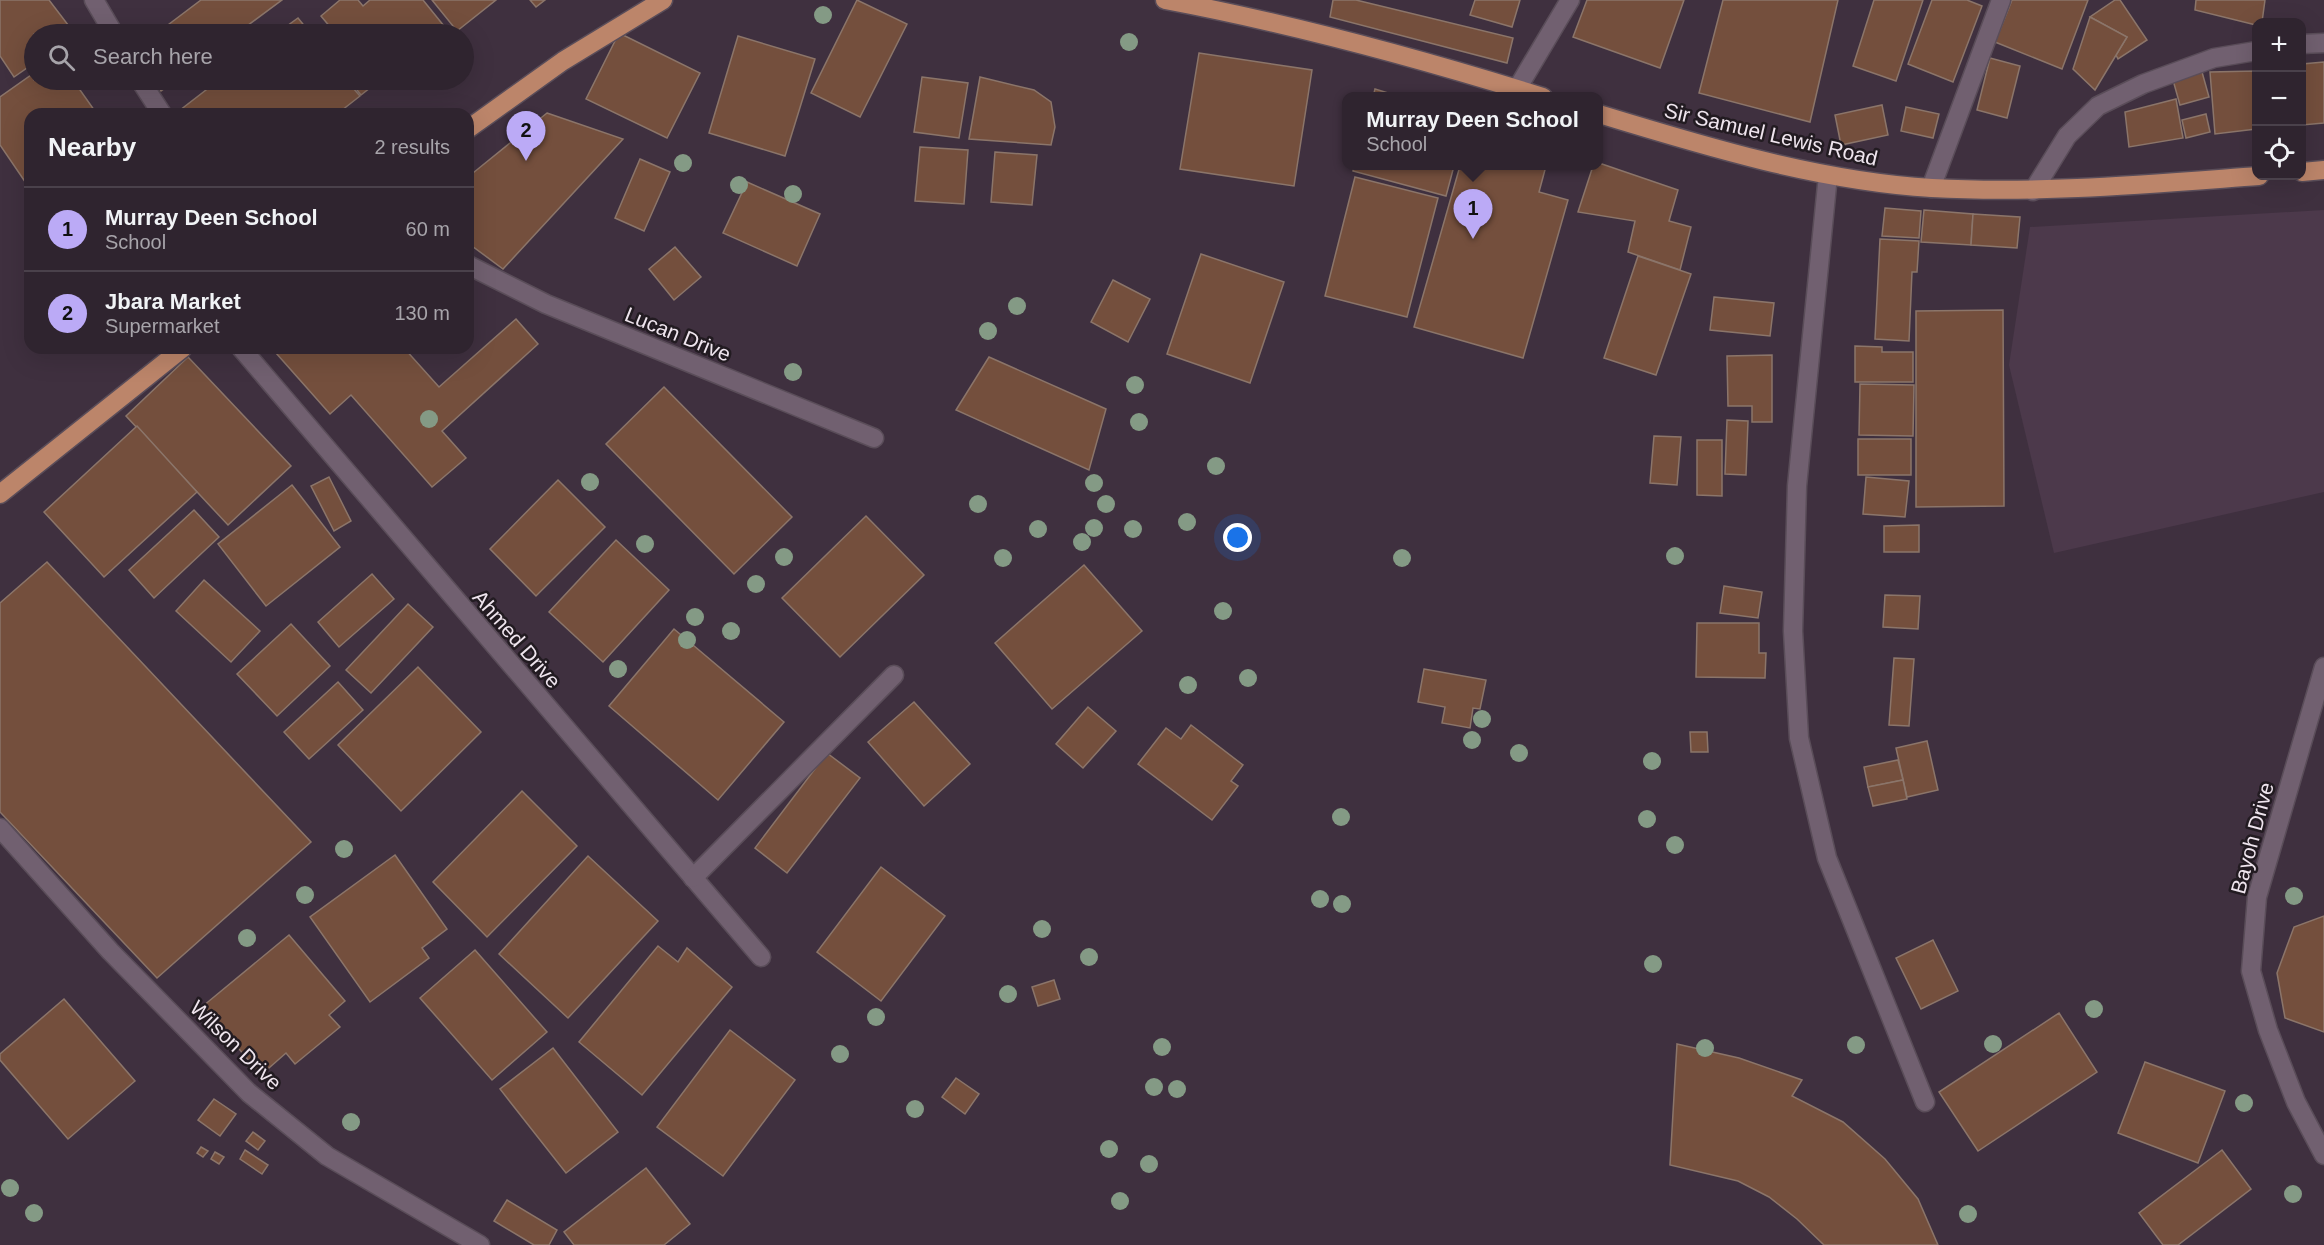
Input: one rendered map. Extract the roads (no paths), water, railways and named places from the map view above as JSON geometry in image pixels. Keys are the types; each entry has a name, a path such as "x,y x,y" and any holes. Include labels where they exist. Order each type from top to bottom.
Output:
{"main road":[{"path":"474,125 563,61 663,0"},
{"path":"1165,0 1266,20 1437,63 1530,92"},
{"name":"Sir Samuel Lewis Road","path":"1603,115 1671,136 1828,175 1931,188 2033,191 2252,176"},
{"path":"2306,172 2324,170"},
{"path":"0,494 175,354"}],"street":[{"path":"94,0 108,24"},
{"path":"1517,88 1570,0"},
{"path":"1931,188 2001,0"},
{"path":"2306,44 2324,42"},
{"path":"2033,191 2067,136 2098,106 2143,84 2214,58 2252,52"},
{"path":"146,90 158,108"},
{"path":"1828,175 1797,486 1793,631 1799,738 1827,858 1925,1102"},
{"name":"Lucan Drive","path":"474,268 546,304 874,438"},
{"name":"Ahmed Drive","path":"246,354 761,957"},
{"name":"Bayoh Drive","path":"2324,667 2257,897 2251,971 2268,1030 2296,1102 2324,1155"},
{"path":"693,878 894,675"},
{"name":"Wilson Drive","path":"0,828 110,951 249,1093 327,1156 480,1245"}],"place":[{"name":"Jbara Market","path":"526,161"},
{"name":"Murray Deen School","path":"1473,239"}]}
